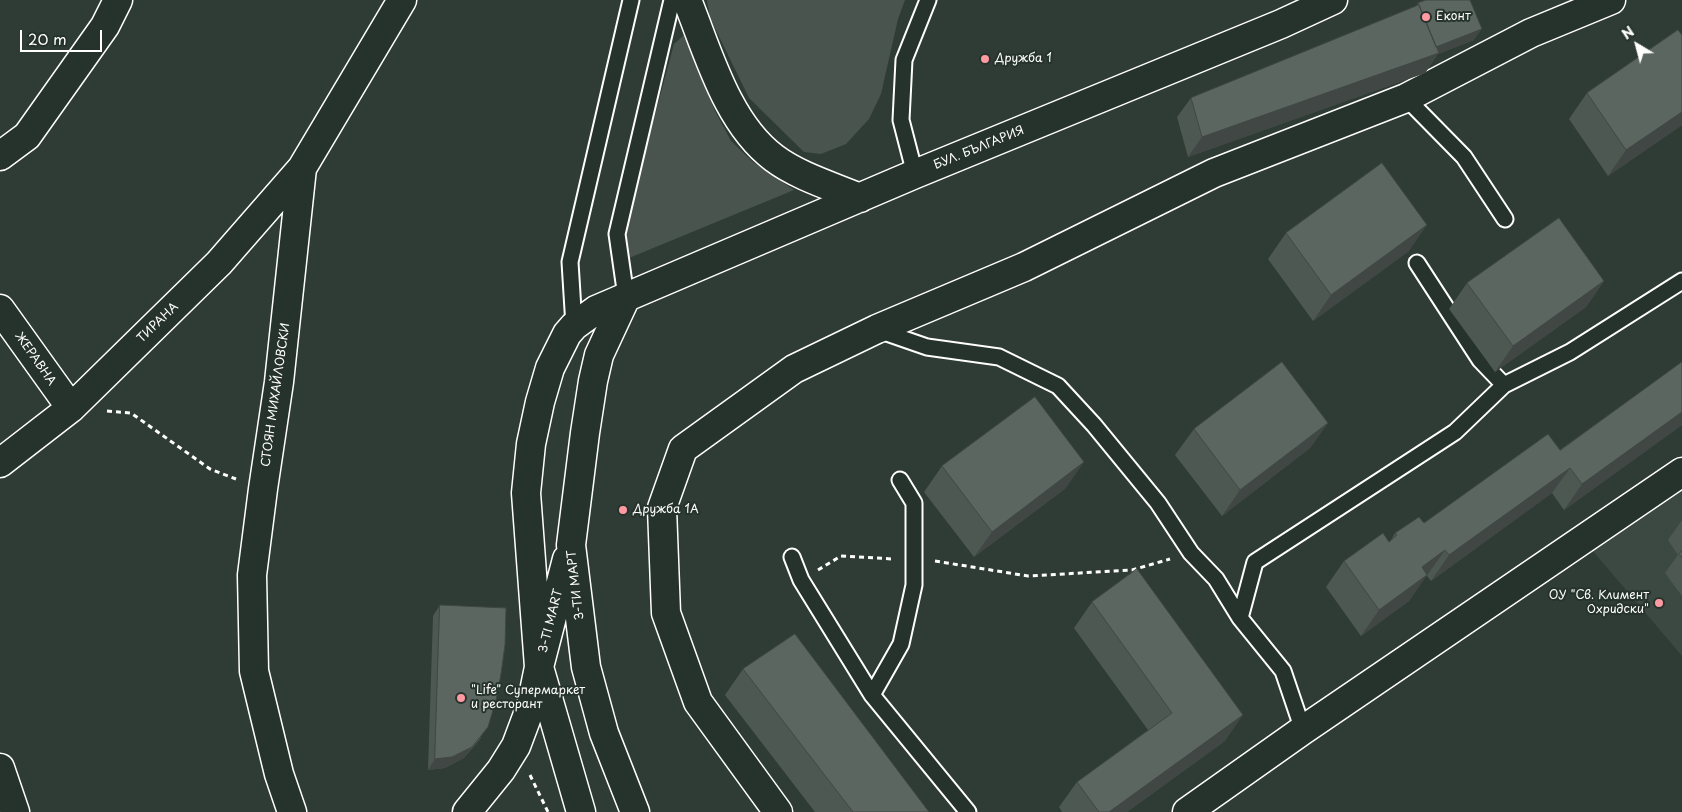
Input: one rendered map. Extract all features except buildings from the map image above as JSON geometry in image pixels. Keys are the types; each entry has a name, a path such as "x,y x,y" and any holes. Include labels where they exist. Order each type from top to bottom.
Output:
{"street":[{"path":"0,156 26,136 105,26 118,0"},
{"name":"СТОЯН МИХАЙЛОВСКИ","path":"292,812 278,774 254,671 252,575 279,382 302,168 402,0"},
{"path":"687,0 721,85 738,118 754,139 774,158 788,166 860,198"},
{"name":"БУЛ. БЪЛГАРИЯ","path":"574,326 596,310 915,174 1281,24 1333,0"},
{"path":"778,812 698,702 666,613 662,508 683,449 794,369 877,330 1024,267 1214,173 1406,98 1531,33 1611,0"},
{"name":"ТИРАНА","path":"0,463 71,408 219,263 302,168"},
{"name":"3-ТИ МАРТ","path":"626,298 599,355 593,381 584,433 571,545 586,667 604,733 635,812"},
{"name":"ЖЕРАВНА","path":"0,309 71,408"},
{"path":"574,326 561,345 550,368 540,402 531,444 526,493 539,667 580,812"},
{"path":"1186,812 1682,472"},
{"name":"3-TI MART","path":"539,667 571,545"},
{"path":"468,812 496,777 516,746 531,706 539,667"},
{"path":"0,768 15,812"}],"lane":[{"path":"574,326 570,262 631,0"},
{"path":"626,298 617,234 672,0"},
{"path":"915,174 901,120 904,60 928,0"},
{"path":"1406,98 1464,157 1505,219"},
{"path":"1417,264 1480,360 1504,386"},
{"path":"1240,618 1255,562 1455,432 1504,386 1570,352 1682,280"},
{"path":"877,330 927,347 999,357 1058,386 1094,425 1158,503 1191,554 1216,579 1240,618 1283,671 1303,730"},
{"path":"872,695 901,644 914,585 914,503 900,480"},
{"path":"792,557 801,580 872,695 968,812"}],"path":[{"path":"71,408 132,413 210,469 263,489"},
{"path":"801,580 841,556 942,561 1028,576 1132,570 1191,554"},
{"path":"526,767 548,812"}],"shaded area":[{"path":"707,0 905,0 898,19 881,94 869,119 846,144 821,154 804,152 749,98 710,18"},
{"path":"684,35 715,111 731,141 753,162 794,190 629,258 621,241 674,44"},
{"name":"ОУ \"Св. Климент Охридски\"","path":"1682,485 1682,656 1592,550"}],"place":[{"name":"Еконт","path":"1426,17"},
{"name":"Дружба 1","path":"985,59"},
{"name":"Дружба 1A","path":"623,510"},
{"name":"ОУ \"Св. Климент Охридски\"","path":"1659,603"},
{"name":"\"Life\" Супермаркет и ресторант","path":"461,698"}]}
